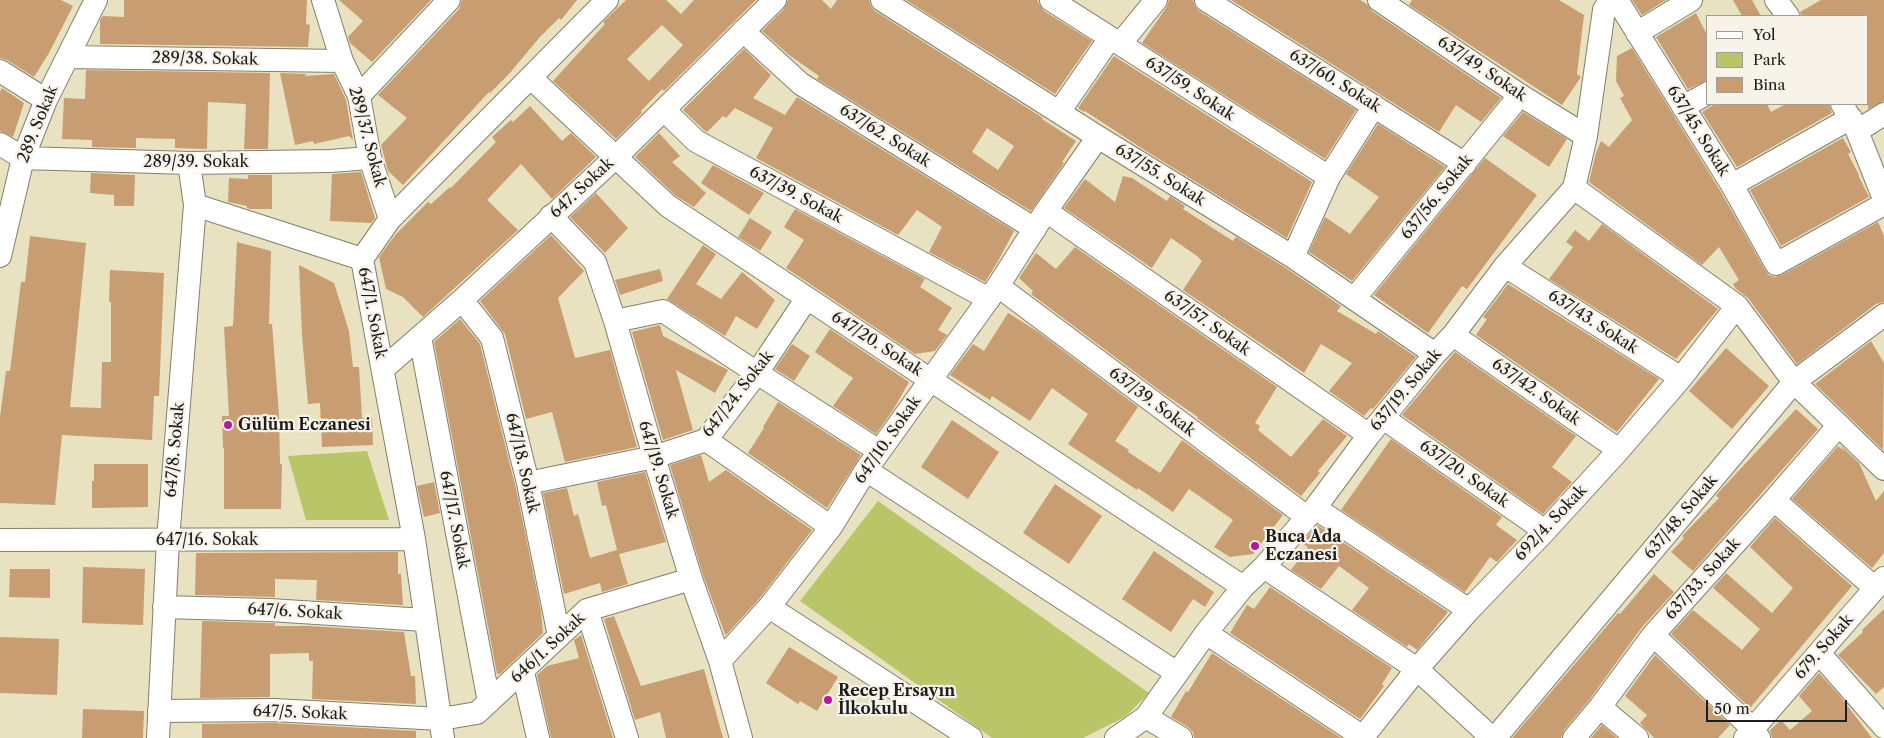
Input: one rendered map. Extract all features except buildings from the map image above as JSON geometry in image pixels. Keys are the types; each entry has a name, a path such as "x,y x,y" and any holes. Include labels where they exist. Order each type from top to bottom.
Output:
{"street":[{"name":"289/37. Sokak","path":"322,0 342,61 359,96 370,158 390,219"},
{"path":"359,96 449,0"},
{"name":"647/1. Sokak","path":"442,729 414,539 362,260 390,219 607,0"},
{"name":"647. Sokak","path":"383,369 462,300 617,156 775,0"},
{"name":"637/55. Sokak","path":"882,0 1098,137 1293,257 1435,354"},
{"name":"637/59. Sokak","path":"1051,0 1329,178"},
{"path":"1060,112 1115,41 1156,0"},
{"name":"637/60. Sokak","path":"1206,0 1464,164"},
{"name":"637/49. Sokak","path":"1379,0 1520,95 1586,136"},
{"path":"1637,33 1691,0"},
{"path":"1776,0 1787,15"},
{"name":"289. Sokak","path":"0,256 23,158 46,100 68,57 88,3"},
{"name":"637/45. Sokak","path":"1605,3 1637,33 1732,185 1776,264 1884,204"},
{"name":"637/19. Sokak","path":"1116,738 1146,716 1206,633 1243,587 1264,567 1311,513 1369,435 1435,354 1453,335 1504,266 1574,188 1586,136 1605,3"},
{"name":"637/62. Sokak","path":"743,31 801,84 1040,220"},
{"name":"289/38. Sokak","path":"68,57 342,61"},
{"path":"0,71 46,100"},
{"name":"647/20. Sokak","path":"531,78 617,156 668,206 1243,587"},
{"path":"1683,107 1706,94"},
{"name":"637/56. Sokak","path":"1354,299 1520,95"},
{"path":"1293,257 1329,178 1374,106"},
{"name":"637/39. Sokak","path":"664,110 696,141 993,293 1311,513 1469,610"},
{"path":"1732,185 1850,118 1884,114"},
{"path":"1850,118 1884,199"},
{"name":"647/10. Sokak","path":"720,661 768,607 831,527 879,451 993,293 1040,220 1098,137"},
{"path":"0,144 23,158"},
{"name":"289/39. Sokak","path":"23,158 189,163 330,161 370,158"},
{"name":"647/8. Sokak","path":"158,738 168,540 195,205 189,163"},
{"path":"1574,188 1737,306 1794,382 1884,469"},
{"path":"195,205 362,260"},
{"name":"647/19. Sokak","path":"552,216 595,262 615,321 692,580 720,661 741,738"},
{"name":"637/57. Sokak","path":"1040,220 1369,435"},
{"name":"637/43. Sokak","path":"1504,266 1680,378"},
{"name":"647/24. Sokak","path":"528,483 654,457 706,440 757,373 807,298"},
{"name":"647/18. Sokak","path":"462,300 492,338 528,483 559,636"},
{"name":"692/4. Sokak","path":"1363,737 1417,669 1469,610 1619,450 1680,378 1737,306"},
{"path":"615,321 663,311 879,451"},
{"name":"637/48. Sokak","path":"1494,738 1794,382 1884,314"},
{"name":"637/42. Sokak","path":"1453,335 1619,450"},
{"name":"647/17. Sokak","path":"420,337 488,702"},
{"name":"637/20. Sokak","path":"1383,418 1545,531"},
{"name":"637/33. Sokak","path":"1574,738 1600,707 1653,635 1839,425"},
{"path":"706,440 831,527"},
{"path":"866,470 1177,673"},
{"path":"1774,500 1880,583"},
{"name":"647/16. Sokak","path":"0,540 414,539"},
{"path":"1264,567 1417,669 1494,738"},
{"name":"646/1. Sokak","path":"442,729 477,713 523,672 587,610 692,580"},
{"name":"679. Sokak","path":"1752,735 1819,653 1880,583"},
{"name":"647/6. Sokak","path":"164,607 270,610 425,620"},
{"path":"768,607 971,738"},
{"path":"587,610 627,738"},
{"path":"1206,633 1363,737"},
{"path":"1653,635 1752,735"},
{"path":"1819,653 1879,712"},
{"path":"523,672 538,738"},
{"path":"1600,707 1637,738"},
{"name":"647/5. Sokak","path":"159,712 274,710 442,729"},
{"path":"1146,716 1181,738"}],"green space":[{"path":"367,451 389,520 306,520 288,456"},
{"path":"878,501 1149,693 1125,717 1083,738 992,738 800,601"}],"place":[{"name":"Gülüm Eczanesi","path":"228,425"},
{"name":"Buca Ada Eczanesi","path":"1255,546"},
{"name":"Recep Ersayın İlkokulu","path":"828,700"}]}
